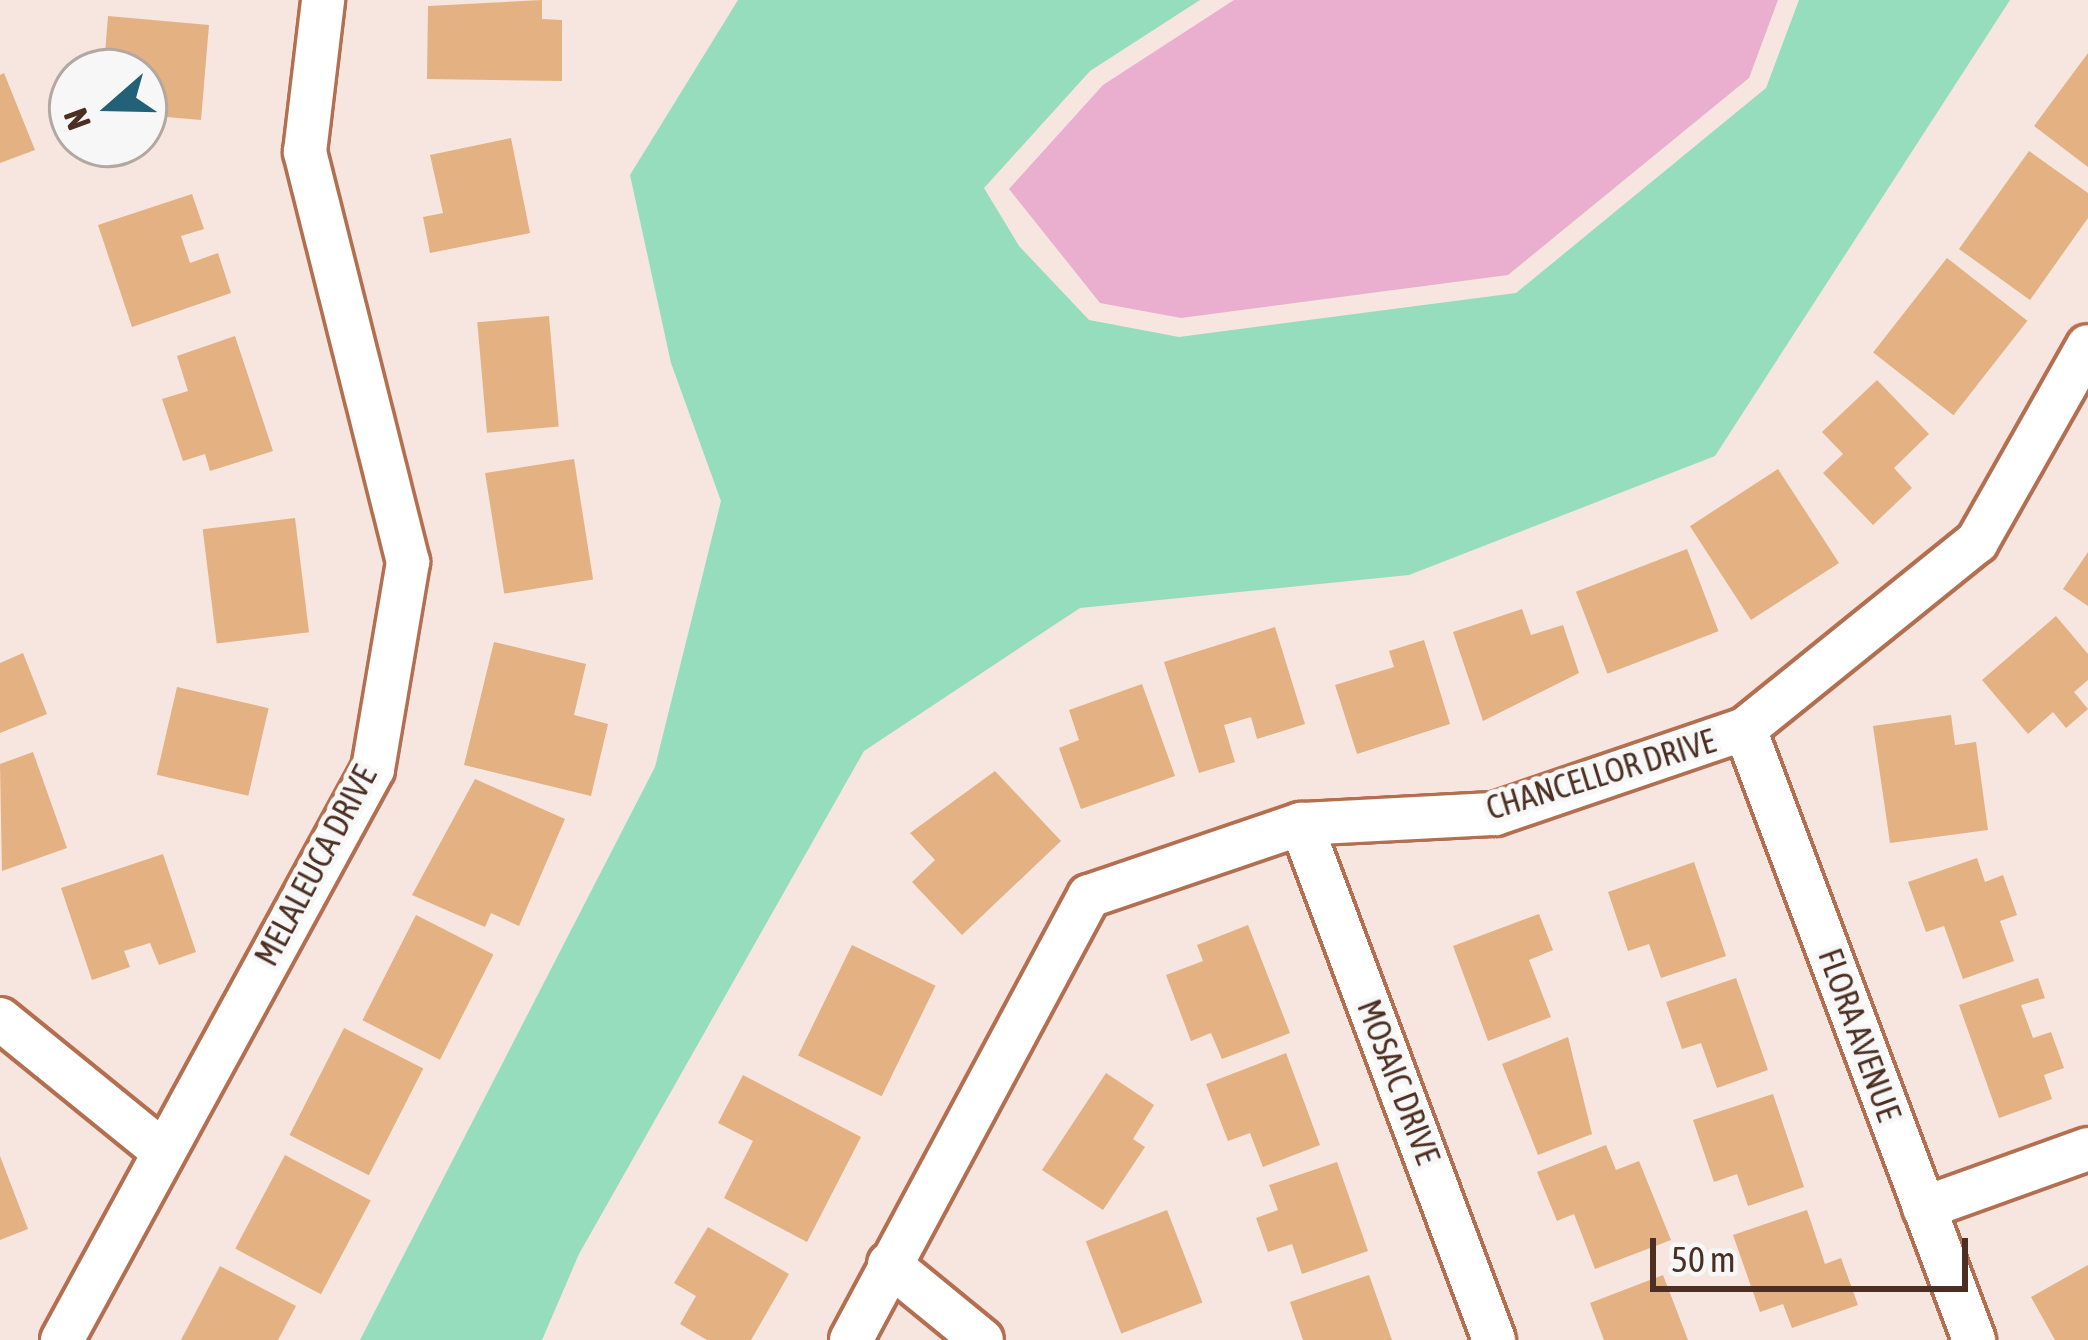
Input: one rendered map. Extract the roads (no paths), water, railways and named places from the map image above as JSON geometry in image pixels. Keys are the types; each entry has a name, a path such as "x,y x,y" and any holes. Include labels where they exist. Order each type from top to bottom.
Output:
{"street":[{"name":"MELALEUCA DRIVE","path":"62,1340 159,1148 373,770 408,562 305,152 323,0"},
{"name":"CHANCELLOR DRIVE","path":"850,1340 1089,896 1301,824 1495,814 1745,729 1977,542 2088,346"},
{"name":"FLORA AVENUE","path":"1745,729 1974,1340"},
{"name":"MOSAIC DRIVE","path":"1301,824 1495,1340"},
{"path":"0,1019 159,1148"},
{"path":"1924,1208 2088,1149"},
{"path":"889,1264 982,1340"}]}
